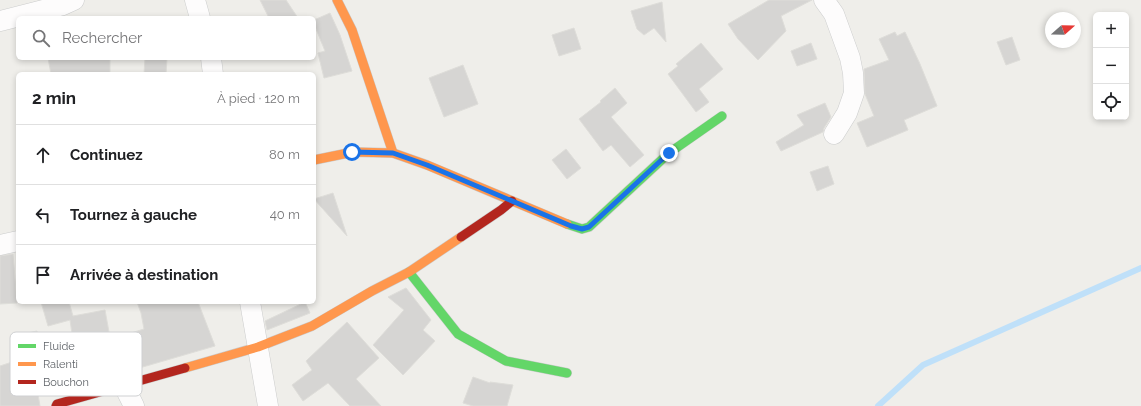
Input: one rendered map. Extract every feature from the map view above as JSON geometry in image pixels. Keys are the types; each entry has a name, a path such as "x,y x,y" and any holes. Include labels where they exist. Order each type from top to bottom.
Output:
{"street":[{"path":"0,21 45,6 63,5 74,0"},
{"path":"195,0 199,16"},
{"path":"337,0 352,30 393,153"},
{"path":"824,0 834,14 850,58 853,73 854,93 846,113 834,134"},
{"path":"211,60 214,72"},
{"path":"316,160 352,152 393,153 427,165 571,226 582,229 589,227 669,153 722,116"},
{"path":"142,381 258,347 312,326 372,291 409,272 512,201"},
{"path":"0,245 16,241"},
{"path":"409,272 458,334 506,361 568,373"},
{"path":"250,304 268,406"},
{"path":"56,406 57,404 87,396"},
{"path":"129,396 134,406"}],"building":[{"path":"260,0 286,0 297,16 268,16"},
{"path":"769,0 812,0 781,16 786,31 758,60 738,39 728,24"},
{"path":"662,2 666,42 654,28 644,35 637,29 631,11"},
{"path":"330,13 340,35 352,71 324,78 318,53 325,51 316,29 316,19"},
{"path":"574,28 581,49 559,56 552,35"},
{"path":"895,32 897,36 905,32 937,106 904,120 908,130 867,147 857,123 874,116 865,94 864,69 889,60 879,39"},
{"path":"1012,37 1020,60 1006,65 997,42"},
{"path":"701,43 723,69 699,89 709,102 696,112 668,74 678,66 676,64"},
{"path":"811,43 817,59 797,66 791,51"},
{"path":"48,60 110,60 110,72 51,72"},
{"path":"145,60 167,60 166,72 144,72"},
{"path":"463,65 478,104 444,117 429,78"},
{"path":"615,88 627,103 611,117 644,155 630,167 611,145 603,151 579,119 601,102 600,101"},
{"path":"825,103 831,117 823,132 781,151 776,142 804,125 797,115"},
{"path":"566,149 581,168 567,179 552,160"},
{"path":"828,166 834,184 817,191 810,172"},
{"path":"333,193 347,236 316,201 316,198"},
{"path":"13,254 16,303 0,304 0,256"},
{"path":"406,288 431,320 423,330 435,341 403,375 373,345 404,310 388,297"},
{"path":"42,304 70,304 73,316 105,310 109,332 72,332 70,320 48,326"},
{"path":"138,304 199,304 215,346 142,367 142,332 134,332 144,329"},
{"path":"301,304 306,304 310,313 267,330 265,321"},
{"path":"347,322 379,358 356,379 381,406 350,406 328,383 303,401 292,385 312,370 306,361"},
{"path":"10,363 10,396 38,396 40,406 0,406 0,366"},
{"path":"473,377 490,383 513,385 507,406 473,406 463,403"}],"waterway":[{"path":"878,406 923,365 1141,268"}],"traffic: fast":[{"path":"567,224 582,229 589,227 669,153 722,116"},
{"path":"409,272 458,334 506,361 567,373"}],"traffic: slow":[{"path":"337,0 352,30 393,153"},
{"path":"316,160 353,152 393,153 427,165 567,224"},
{"path":"185,368 258,347 312,326 372,291 409,272 461,237"}],"traffic: jam":[{"path":"461,237 512,201"},
{"path":"142,380 185,368"},
{"path":"56,406 57,404 85,396"}],"route":[{"path":"352,152 393,153 427,165 571,226 582,229 589,227 669,153"}]}
